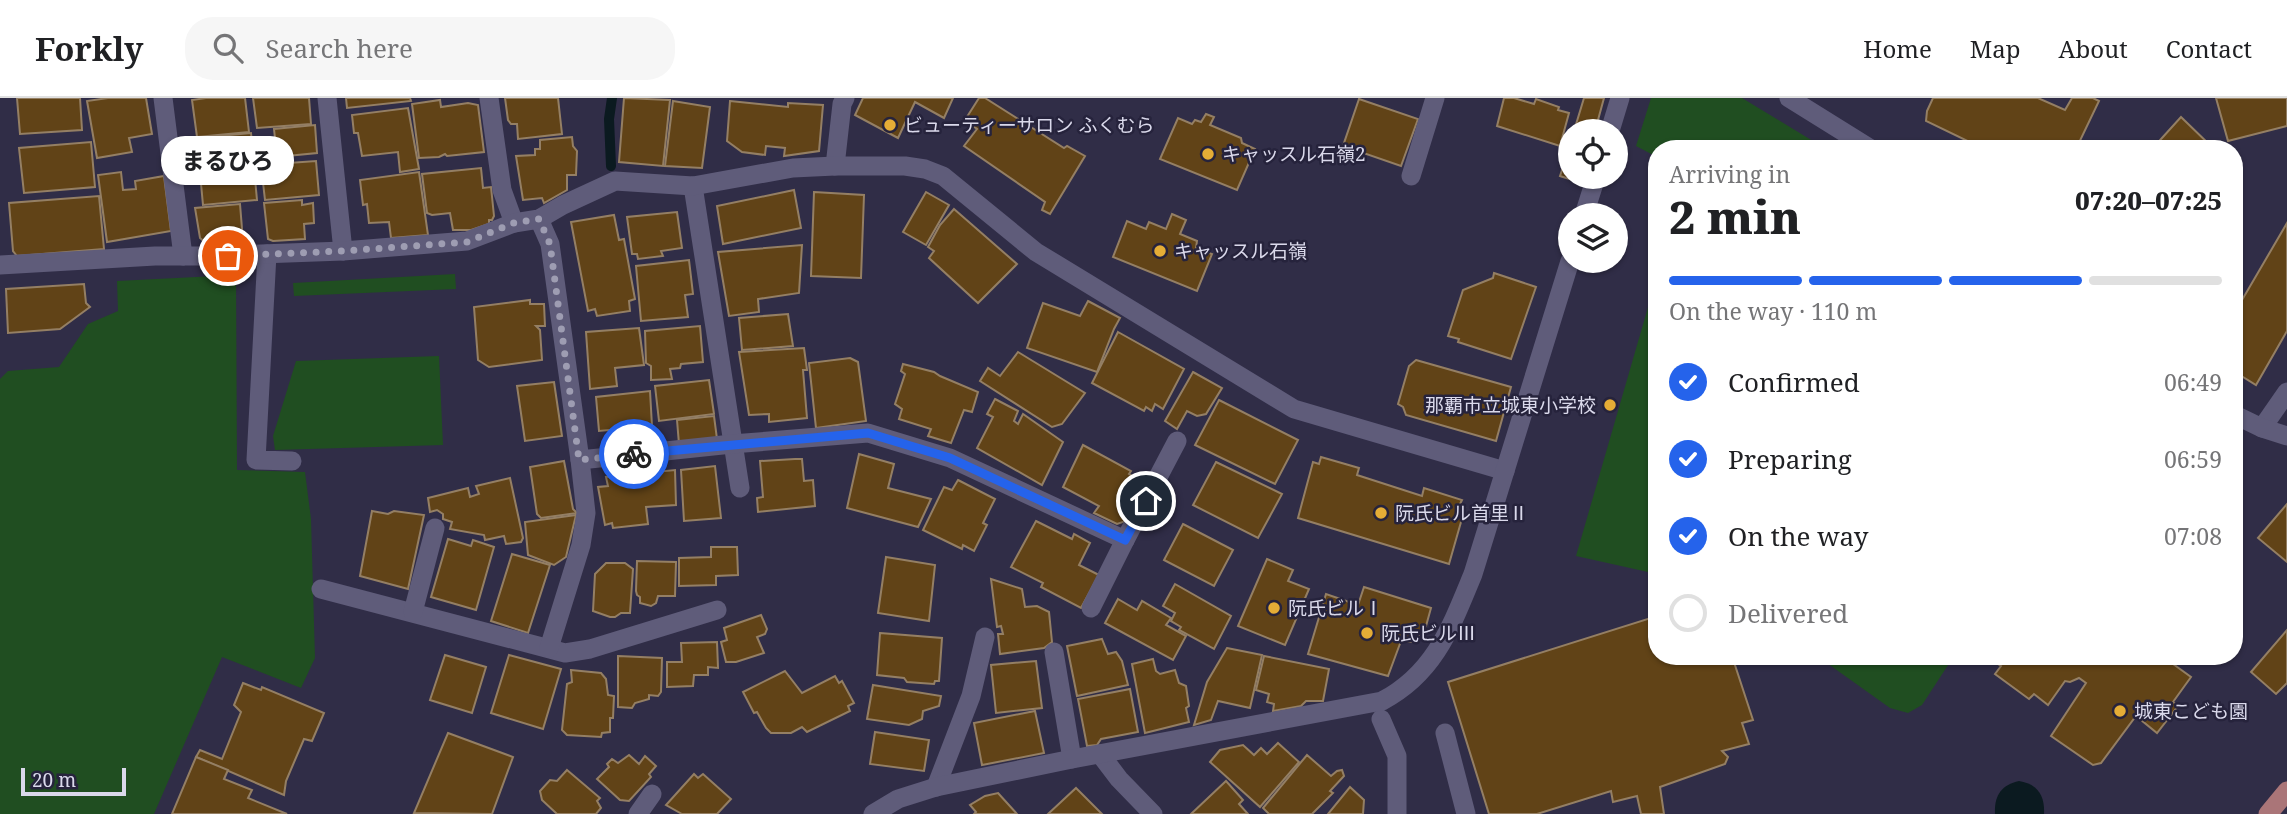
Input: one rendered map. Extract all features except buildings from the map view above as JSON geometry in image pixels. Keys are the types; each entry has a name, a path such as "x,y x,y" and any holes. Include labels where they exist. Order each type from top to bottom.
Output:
{"main road":[{"path":"2268,814 2287,791"}],"street":[{"path":"163,98 183,256"},
{"path":"327,98 343,251"},
{"path":"489,98 502,190 514,223"},
{"path":"835,166 845,98"},
{"path":"1411,176 1435,98"},
{"path":"1614,119 1620,98"},
{"path":"1788,98 1856,140"},
{"path":"0,265 343,251 467,242 514,223 539,219 615,181 693,186 793,168 905,166 925,169 943,176 1036,252 1294,409 1505,471"},
{"path":"693,186 740,488"},
{"path":"539,219 550,244 586,513 581,545 549,648"},
{"path":"267,254 256,460 292,461"},
{"path":"873,814 904,806 936,787 1072,759 1378,711 1415,680 1429,664 1456,615 1473,574 1566,273"},
{"path":"2262,428 2287,392"},
{"path":"2243,419 2287,436"},
{"path":"579,460 868,433 950,458 1125,540"},
{"path":"1091,608 1177,441"},
{"path":"413,612 435,528"},
{"path":"321,589 565,653 590,649 717,610"},
{"path":"936,787 971,696 985,637"},
{"path":"1054,652 1072,759"},
{"path":"1378,711 1396,756 1397,814"},
{"path":"1445,733 1466,814"},
{"path":"1100,754 1119,779 1153,814"},
{"path":"638,814 652,794"}],"green space":[{"path":"1651,98 1742,98 1811,140 1648,140 1648,152 1636,146"},
{"path":"455,274 456,289 294,296 293,283"},
{"path":"236,275 237,470 305,472 311,519 315,658 301,688 222,657 154,814 0,814 0,379 8,371 59,367 88,324 118,311 117,281"},
{"path":"1648,307 1648,572 1576,556"},
{"path":"439,356 443,445 275,450 273,436 296,361"},
{"path":"1830,665 1948,665 1922,705 1908,713 1890,708"}],"shaded area":[{"path":"2019,781 2036,788 2042,796 2044,814 1995,814 2000,792"}],"waterway":[{"path":"611,166 609,119 612,98"}],"way so far":[{"path":"228,256 467,242 514,223 539,219 550,244 579,460 634,454"}],"place":[{"name":"ビューティーサロン ふくむら","path":"890,125"},
{"name":"キャッスル石嶺2","path":"1208,154"},
{"name":"キャッスル石嶺","path":"1160,251"},
{"name":"まるひろ","path":"228,256"},
{"name":"那覇市立城東小学校","path":"1610,405"},
{"name":"阮氏ビル首里Ⅱ","path":"1381,513"},
{"name":"阮氏ビルⅠ","path":"1274,608"},
{"name":"阮氏ビルⅢ","path":"1367,633"},
{"name":"城東こども園","path":"2120,711"}],"route":[{"path":"634,454 868,433 950,458 1125,540 1146,501"}]}
